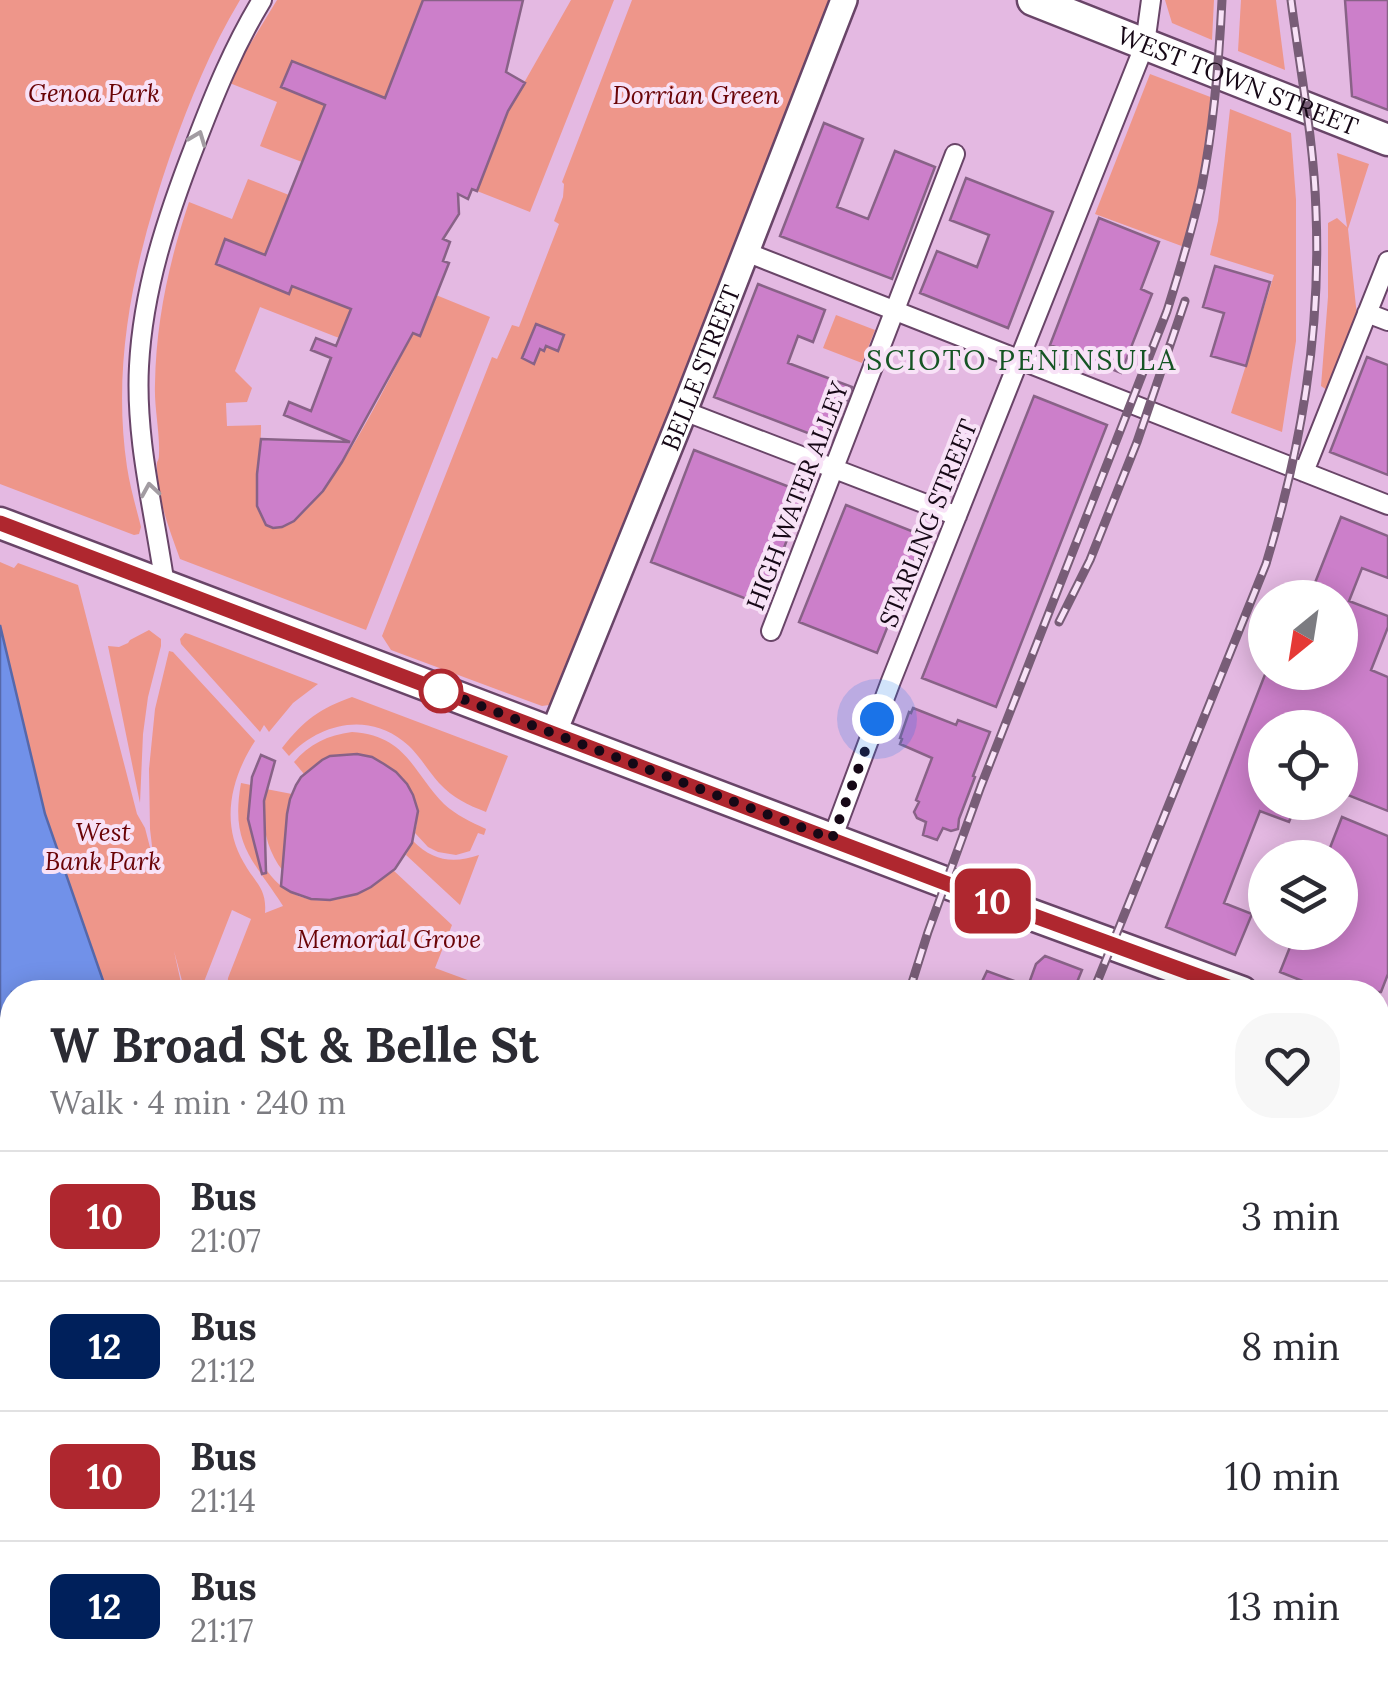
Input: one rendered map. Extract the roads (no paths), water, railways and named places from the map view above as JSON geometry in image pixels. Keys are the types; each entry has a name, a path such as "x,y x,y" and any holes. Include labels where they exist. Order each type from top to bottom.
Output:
{"main road":[{"name":"WEST TOWN STREET","path":"1033,0 1388,140"},
{"path":"0,523 1210,980"}],"street":[{"path":"165,586 142,442 138,368 144,316 151,276 175,196 220,80 262,0"},
{"name":"BELLE STREET","path":"553,734 844,0"},
{"name":"STARLING STREET","path":"832,839 1145,44 1151,0"},
{"name":"HIGH WATER ALLEY","path":"771,631 955,154"},
{"path":"746,252 1388,505"},
{"path":"1304,472 1388,261"},
{"path":"1367,313 1388,321"},
{"path":"684,411 957,516"}],"water":[{"path":"0,625 45,814 103,980 0,980"}],"railway":[{"path":"913,980 981,786 1167,311 1195,217 1206,162 1222,0"},
{"path":"1098,980 1266,564 1299,434 1312,346 1317,257 1310,132 1291,0"},
{"path":"1059,622 1090,560 1137,442 1185,301"}],"district":[{"name":"SCIOTO PENINSULA","path":"1022,360"}],"park label":[{"name":"Genoa Park","path":"94,93"},
{"name":"Dorrian Green","path":"696,95"},
{"name":"West Bank Park","path":"103,846"},
{"name":"Memorial Grove","path":"389,939"}]}
